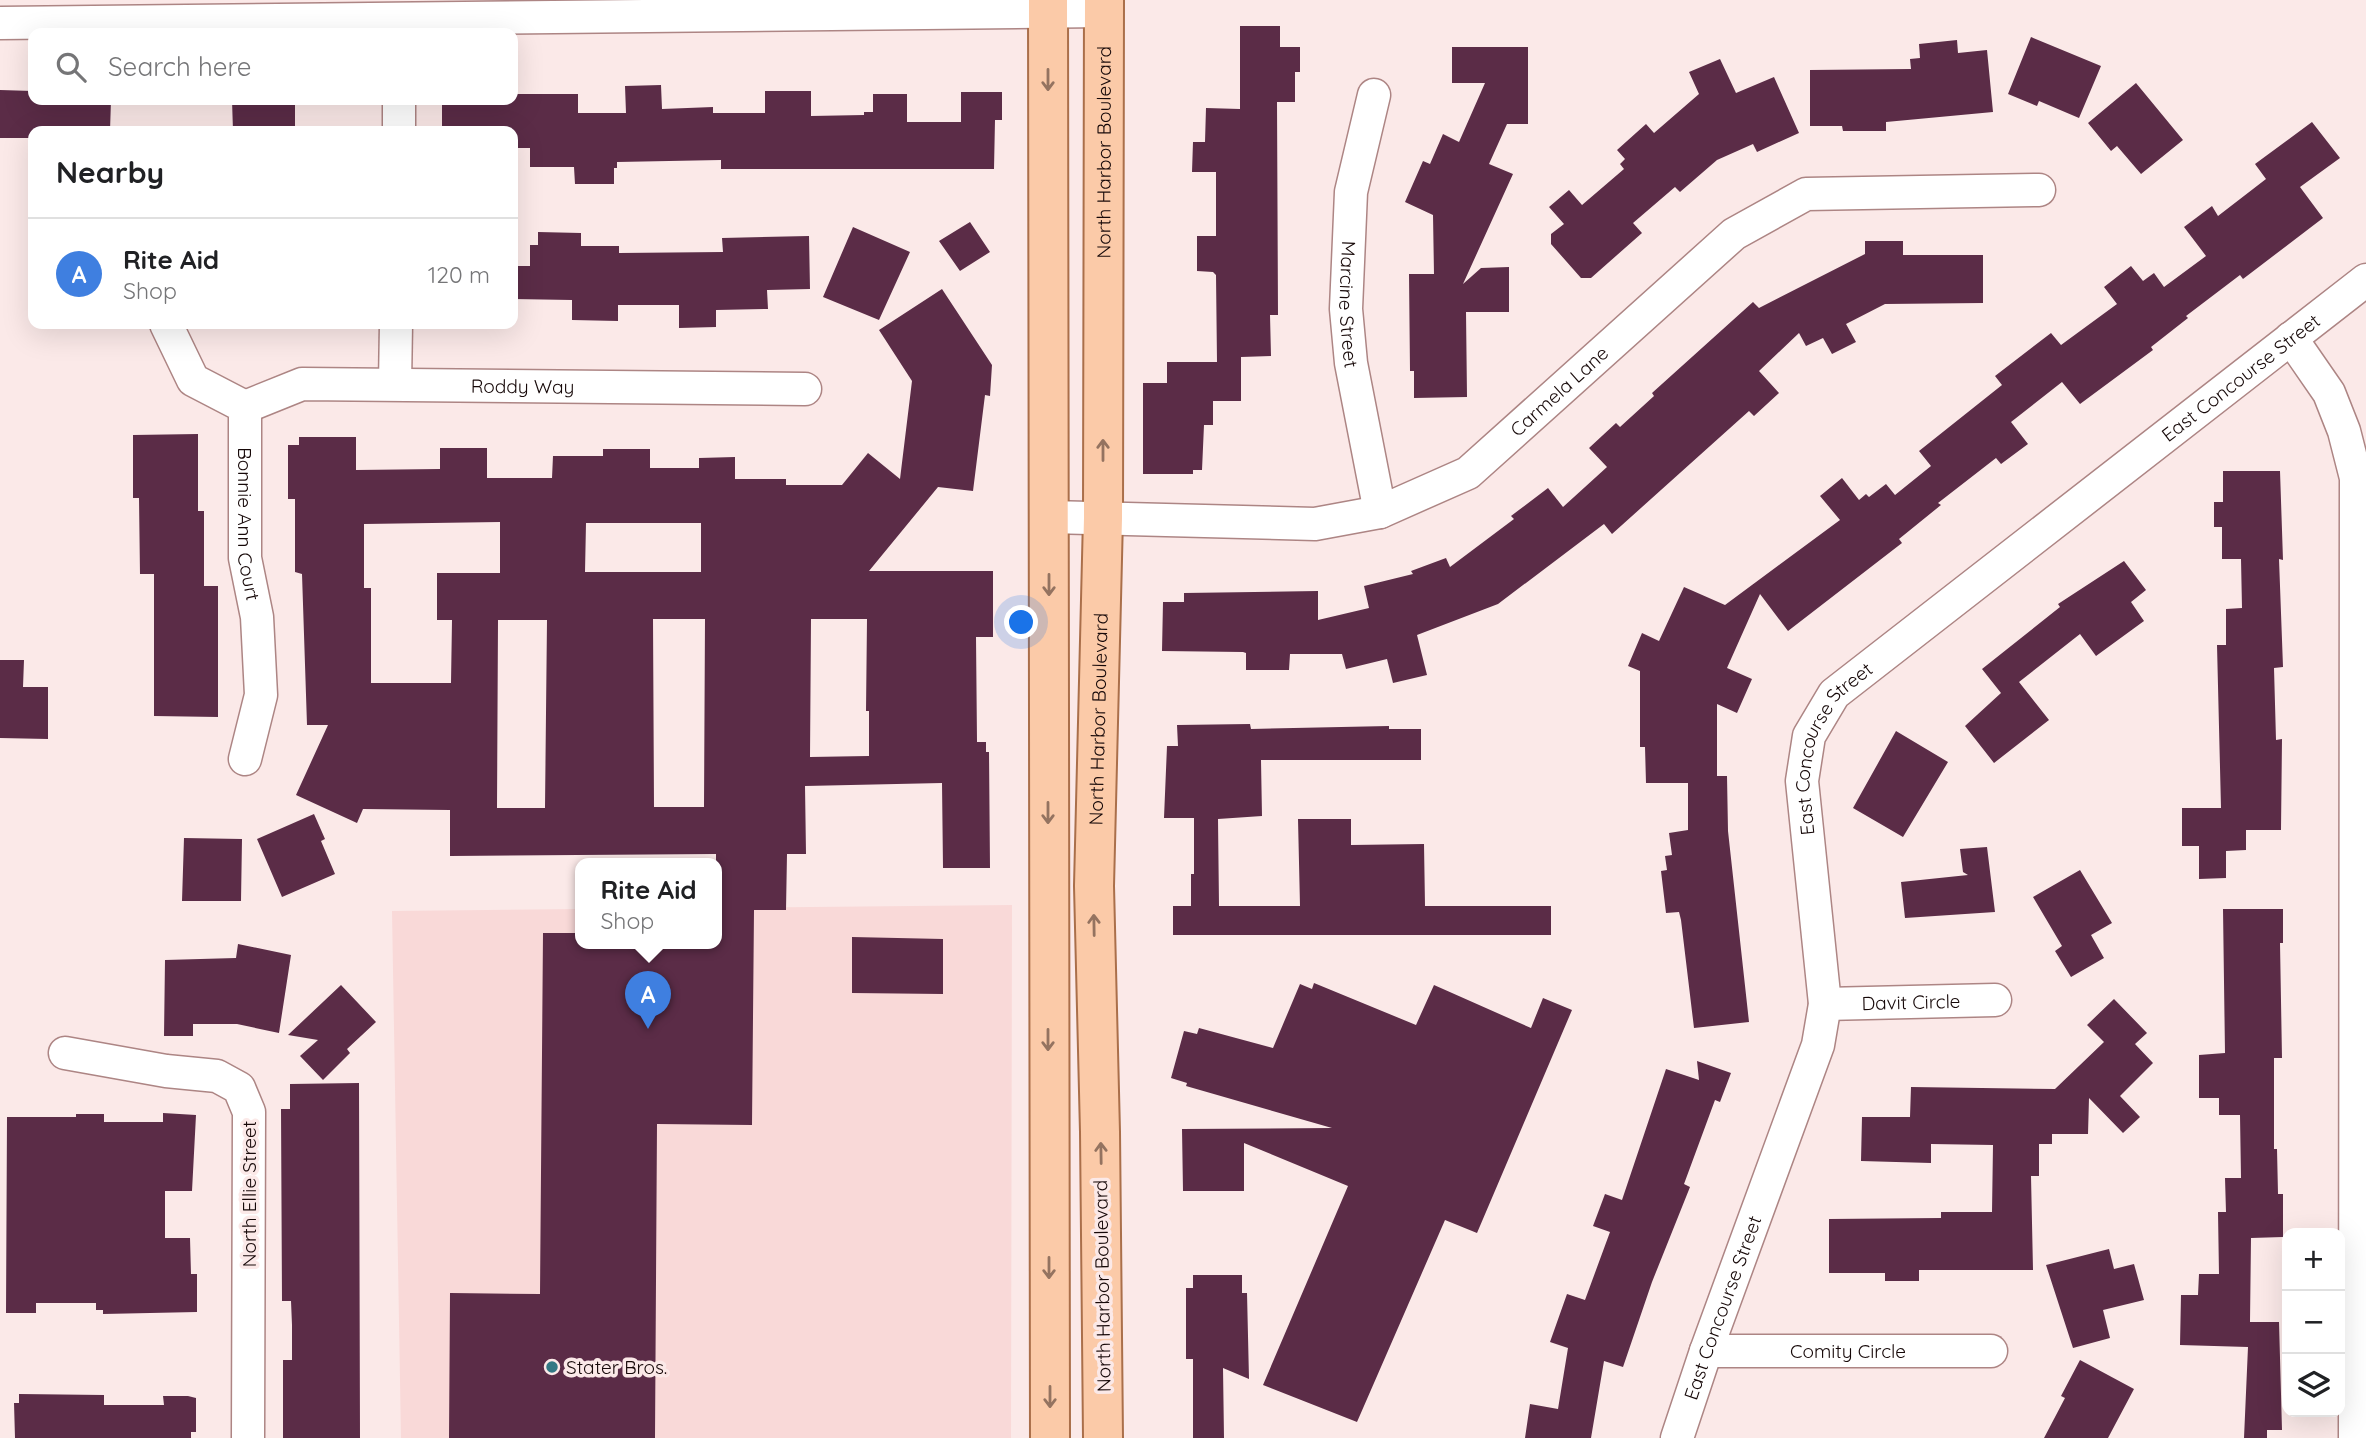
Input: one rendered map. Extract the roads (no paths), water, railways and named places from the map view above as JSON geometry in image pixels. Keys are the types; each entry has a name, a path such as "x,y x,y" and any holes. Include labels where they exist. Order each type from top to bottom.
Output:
{"main road":[{"path":"1048,6 1049,1438"},
{"name":"North Harbor Boulevard","path":"1103,1438 1094,886 1103,519 1104,6"}],"street":[{"path":"0,23 320,10 400,27 1104,6"},
{"name":"Marcine Street","path":"1374,95 1351,192 1346,309 1351,363 1380,512"},
{"path":"399,105 399,126"},
{"name":"Carmela Lane","path":"1050,517 1315,524 1380,512 1468,473 1734,234 1806,194 2039,190"},
{"name":"East Concourse Street","path":"1677,1438 1818,1045 1825,1004 1802,781 1809,736 1834,694 2366,280"},
{"path":"168,329 193,380 245,407"},
{"path":"395,384 396,329"},
{"path":"2291,338 2329,393 2344,431 2356,478 2355,1438"},
{"name":"Roddy Way","path":"245,407 302,384 805,389"},
{"name":"Bonnie Ann Court","path":"245,407 245,558 257,617 261,695 245,759"},
{"name":"Davit Circle","path":"1825,1004 1995,1000"},
{"name":"North Ellie Street","path":"65,1053 166,1071 217,1076 239,1088 249,1112 248,1438"},
{"name":"Comity Circle","path":"1706,1351 1991,1351"}],"place":[{"name":"Rite Aid","path":"648,1029"},
{"name":"Stater Bros.","path":"552,1367"}]}
